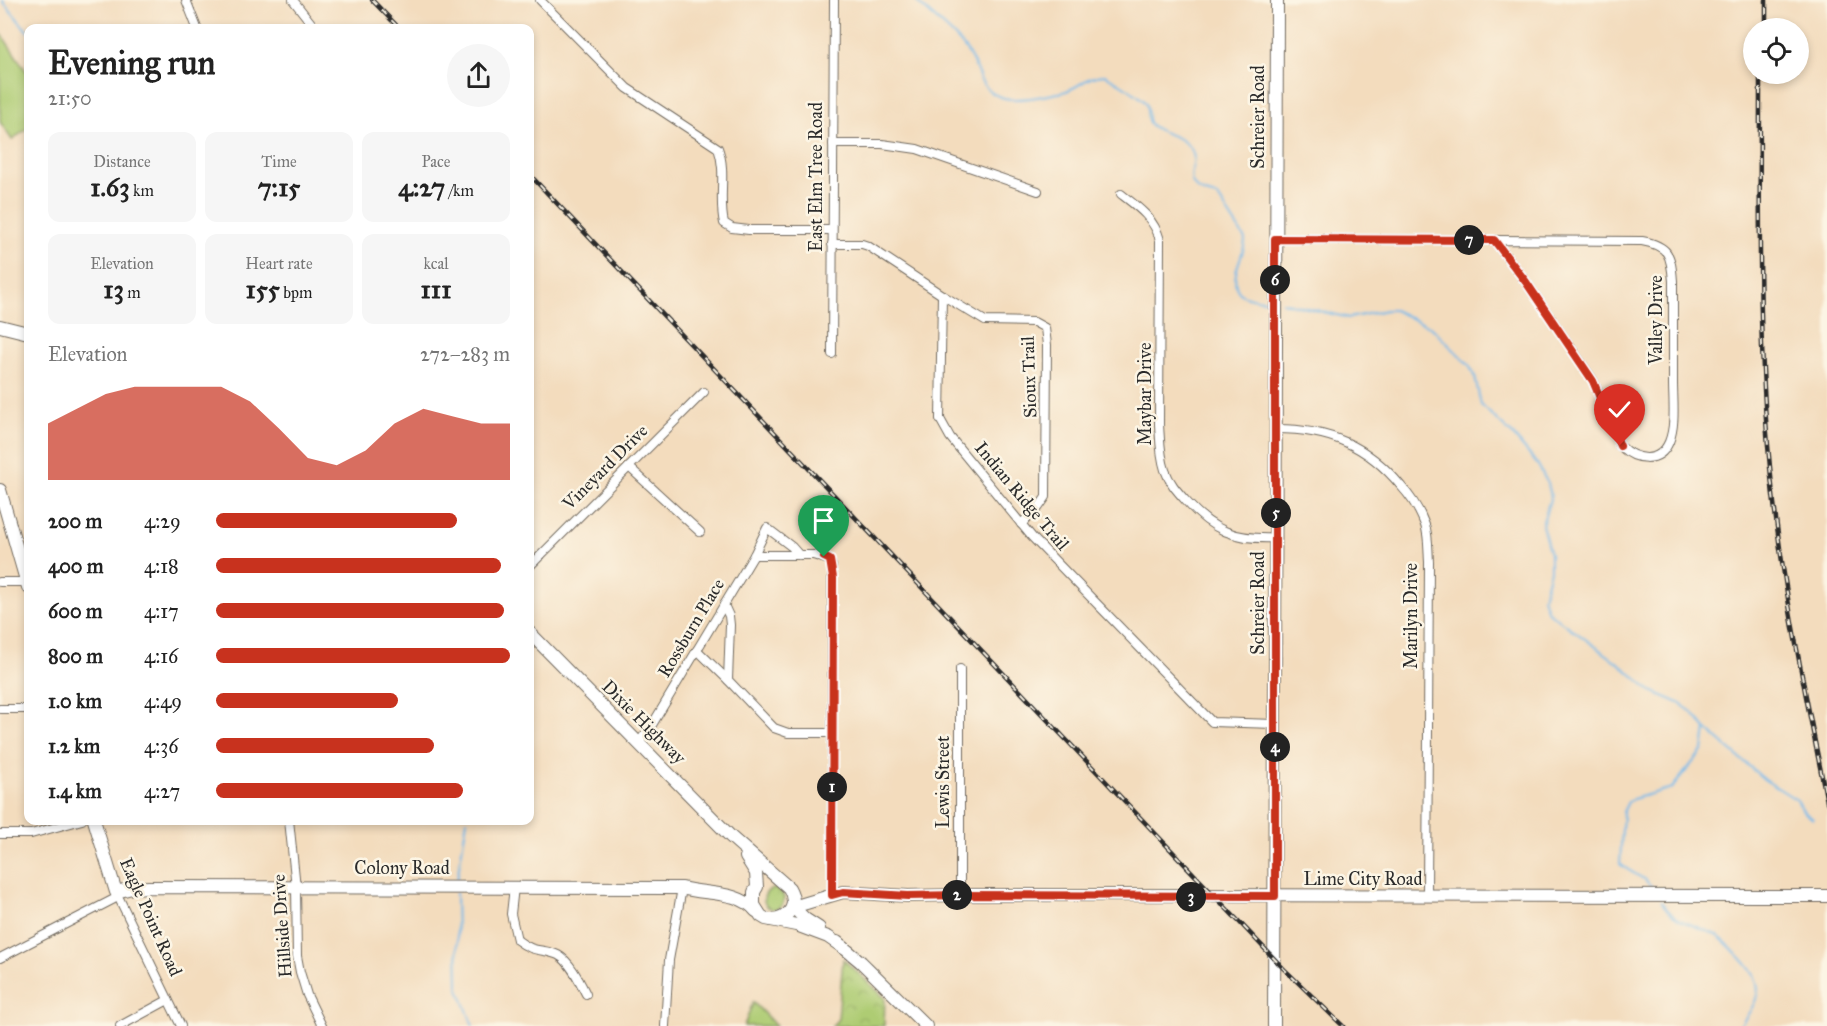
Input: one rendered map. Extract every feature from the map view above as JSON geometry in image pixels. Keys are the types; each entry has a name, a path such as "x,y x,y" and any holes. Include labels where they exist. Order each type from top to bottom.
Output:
{"street":[{"path":"186,0 195,24"},
{"path":"293,0 312,24"},
{"path":"540,0 620,82 718,148 721,157 724,222 738,229 832,230"},
{"name":"East Elm Tree Road","path":"832,354 834,0"},
{"name":"Schreier Road","path":"1274,1026 1277,0"},
{"path":"833,144 882,144 917,149 1038,191"},
{"name":"Maybar Drive","path":"1121,194 1143,210 1157,228 1160,240 1160,424 1165,471 1181,496 1212,525 1234,536 1276,538"},
{"name":"Valley Drive","path":"1275,239 1494,240 1642,241 1663,247 1671,264 1673,281 1673,412 1669,442 1658,455 1653,458 1640,458 1628,453 1620,446 1593,381 1533,292 1494,240"},
{"path":"832,244 868,246 942,295"},
{"name":"Indian Ridge Trail","path":"942,295 940,419 950,436 1021,524 1212,723 1275,724"},
{"name":"Sioux Trail","path":"942,295 985,321 1034,322 1045,328 1047,345 1046,497 1021,524"},
{"path":"0,326 24,332"},
{"name":"Vineyard Drive","path":"534,562 704,392"},
{"name":"Marilyn Drive","path":"1276,429 1330,436 1353,444 1382,465 1406,491 1416,506 1425,527 1429,562 1427,897"},
{"path":"629,467 700,532"},
{"path":"0,490 24,571"},
{"name":"Rossburn Place","path":"639,742 652,725 754,555 767,528 799,555"},
{"path":"754,555 824,557 830,560 832,566 832,733 826,896 811,910 816,926"},
{"path":"0,582 24,581"},
{"path":"724,605 730,625 728,680"},
{"name":"Dixie Highway","path":"534,637 731,837 787,885"},
{"path":"697,650 774,728 788,733 832,733"},
{"name":"Lewis Street","path":"960,669 960,895"},
{"path":"0,709 24,708"},
{"path":"0,834 31,834 64,825"},
{"name":"Eagle Point Road","path":"96,825 117,894 181,1026"},
{"name":"Hillside Drive","path":"290,825 296,886 297,957 307,995 322,1026"},
{"name":"Dixie Highway","path":"731,837 754,868 757,887 753,899 756,911"},
{"path":"757,887 771,880 787,885 793,898 793,907 789,913 772,920"},
{"name":"Lime City Road","path":"787,885 806,893 826,896"},
{"name":"Colony Road","path":"0,958 132,888 296,886 713,888 737,893 757,887"},
{"path":"514,887 511,914 518,940 535,951 556,954 564,959 586,994"},
{"path":"665,1026 669,960 685,889"},
{"name":"Colony Road","path":"685,889 734,898 750,904 756,911"},
{"name":"Lime City Road","path":"793,907 843,892 908,896 1827,896"},
{"path":"793,907 861,962 926,1026"},
{"path":"756,911 766,919 786,922 828,937 844,948"},
{"path":"120,1026 168,1000"}],"green space":[{"path":"0,32 24,68 24,131 12,140 0,122"},
{"path":"774,889 781,892 784,899 781,906 774,909 767,906 764,899 767,892"},
{"path":"843,959 885,998 884,1026 832,1026 838,1019"},
{"path":"753,1002 776,1026 744,1026"}],"waterway":[{"path":"2,0 24,27"},
{"path":"915,0 965,48 982,82 997,96 1017,99 1059,93 1072,89 1092,77 1105,75 1139,96 1146,104 1150,124 1187,144 1191,149 1194,160 1191,178 1193,183 1197,189 1218,197 1245,239 1236,274 1237,289 1246,297 1273,301"},
{"path":"1282,302 1349,318 1394,310 1432,328 1469,365 1475,377 1481,405 1513,435 1538,465 1548,484 1551,496 1542,525 1550,554 1550,570 1543,598 1548,612 1621,665 1651,691 1679,703 1692,712 1706,729 1765,780 1797,800 1804,812 1813,819"},
{"path":"1655,891 1643,878 1620,864 1623,812 1628,802 1633,799 1672,788 1703,750 1706,729"},
{"path":"457,879 466,825"},
{"path":"456,893 458,986 473,1026"},
{"path":"1661,901 1679,919 1721,938 1753,974 1758,990 1753,1006 1740,1026"}],"railway":[{"path":"372,0 395,24"},
{"path":"1766,0 1766,18"},
{"path":"1760,84 1761,320 1770,467 1787,593 1827,802"},
{"path":"534,179 1284,969 1343,1026"}],"route":[{"path":"824,557 830,560 833,578 832,895 843,892 862,892 924,897 960,895 1275,896 1275,239 1494,240 1526,282 1593,381 1620,446"}]}
